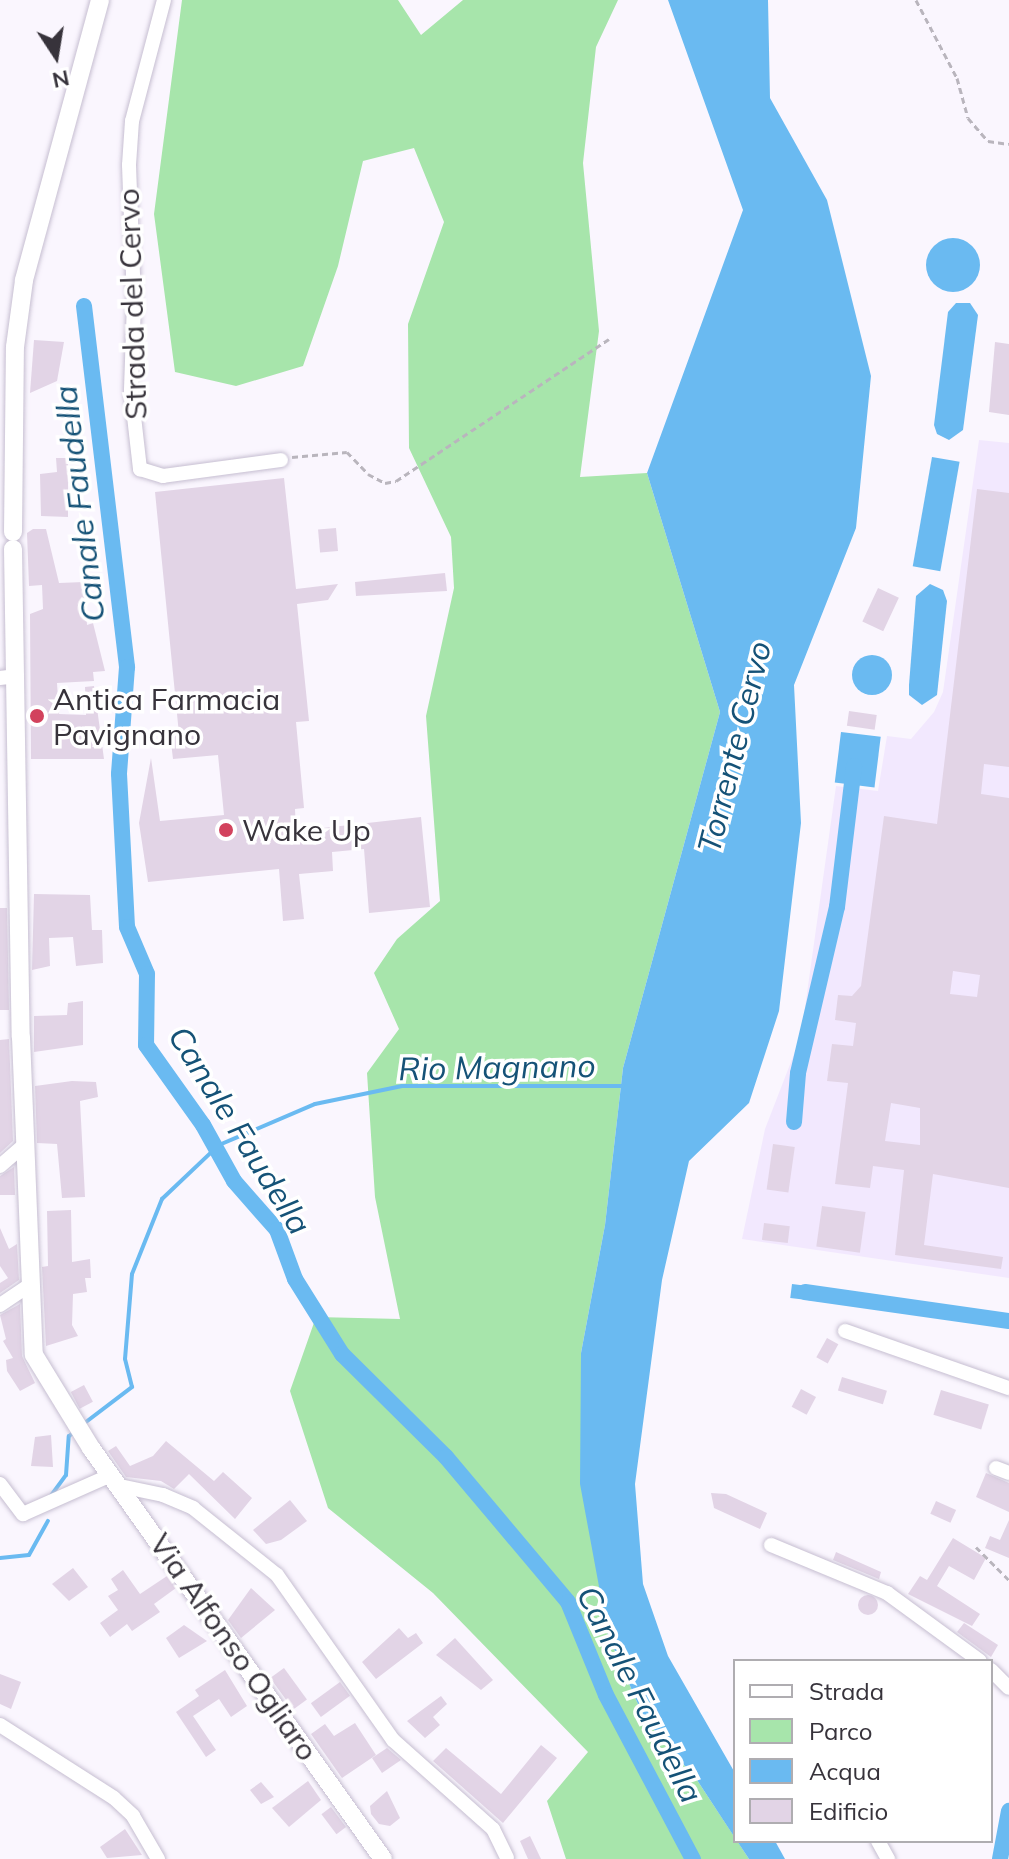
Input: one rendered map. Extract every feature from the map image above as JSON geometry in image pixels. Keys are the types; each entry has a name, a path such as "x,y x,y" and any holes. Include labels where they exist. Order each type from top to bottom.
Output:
{"main road":[{"path":"28,1286 8,677 7,543 15,347 24,280 100,0"},
{"name":"Via Alfonso Ogliaro","path":"28,1286 34,1355 70,1416 383,1859"}],"street":[{"name":"Strada del Cervo","path":"164,0 132,121 129,165 134,303 131,390 140,469 163,476 281,460"},
{"path":"0,1166 24,1145"},
{"path":"0,1305 28,1286"},
{"path":"845,1331 1009,1388"},
{"path":"0,1484 23,1514 115,1481 163,1495 193,1508 277,1575 393,1740 493,1829 507,1858"},
{"path":"771,1545 887,1593 977,1659"},
{"path":"993,1672 1009,1688"},
{"path":"0,1725 114,1798 133,1816 158,1859"}],"path":[{"path":"916,0 957,78 968,118 988,141 1009,144"},
{"path":"281,460 315,451 347,452 368,474 385,483 396,481 609,339"},
{"path":"976,1547 1009,1580"}],"shaded area":[{"path":"979,440 1009,443 1009,1278 742,1239 765,1129 801,1036 836,786 878,791 887,736 911,739 934,712 943,692"}],"green space":[{"path":"182,0 398,0 421,35 463,0 618,0 596,47 583,163 599,331 580,477 647,473 720,712 623,1068 605,1225 581,1353 608,1635 644,1718 697,1780 733,1835 733,1843 738,1843 749,1859 566,1859 547,1801 588,1752 433,1593 328,1508 290,1391 316,1317 400,1319 375,1197 367,1073 399,1029 374,973 397,939 440,901 426,716 454,588 451,537 409,448 408,324 444,222 414,148 363,161 338,266 303,366 236,386 175,372 154,214"}],"water":[{"path":"668,0 768,0 770,98 827,200 871,376 856,528 794,685 801,823 779,1011 749,1103 689,1161 662,1280 635,1484 643,1584 668,1656 733,1770 733,1835 697,1780 644,1718 608,1635 580,1484 581,1353 605,1225 623,1068 720,712 647,473 743,210"},
{"path":"953,238 972,246 980,265 972,284 953,292 934,284 926,265 934,246"},
{"path":"956,303 970,303 978,315 963,430 949,440 937,434 934,425 948,312"},
{"path":"932,457 960,462 940,571 913,566"},
{"path":"930,584 943,590 947,601 937,695 922,705 909,695 909,685 916,596"},
{"path":"872,655 886,661 892,675 886,689 872,695 858,689 852,675 858,661"},
{"path":"841,732 881,737 874,787 835,783"},
{"path":"792,1284 824,1288 822,1302 790,1298"},
{"path":"738,1843 776,1843 785,1859 749,1859"}],"building":[{"path":"34,340 64,342 57,381 30,393"},
{"path":"995,342 1009,344 1009,415 989,412"},
{"path":"56,458 68,458 68,517 41,516 40,474 57,472"},
{"path":"284,478 296,589 338,584 328,600 297,604 309,721 296,722 304,808 295,809 296,831 421,817 430,907 369,913 364,849 332,852 333,871 299,874 304,919 283,921 279,869 148,882 139,823 151,758 160,821 224,815 218,755 173,759 170,734 179,734 155,492"},
{"path":"977,489 1009,493 1009,767 984,764 981,794 1009,798 1009,1188 933,1174 924,1245 1003,1257 1001,1269 895,1255 904,1170 873,1166 870,1188 835,1184 848,1083 827,1081 832,1044 853,1046 856,1023 835,1020 838,995 852,996 861,986 884,816 937,824","holes":["953,971 980,975 977,997 950,994","891,1103 920,1108 920,1145 885,1141"]},
{"path":"336,528 338,551 320,552 318,530"},
{"path":"33,529 46,529 59,583 84,582 87,625 93,623 105,671 93,672 94,681 57,683 59,714 86,715 85,687 94,686 104,759 31,759 30,614 43,609 42,585 29,586 27,533"},
{"path":"445,573 447,591 356,596 355,582"},
{"path":"878,588 899,598 883,631 862,622"},
{"path":"849,711 877,715 875,730 847,726"},
{"path":"34,894 90,895 92,930 102,930 103,963 76,966 73,937 49,938 50,966 32,970"},
{"path":"0,908 7,908 9,1010 0,1010"},
{"path":"83,1001 83,1045 34,1052 34,1016 67,1015 68,1003"},
{"path":"9,1039 13,1141 0,1153 0,1040"},
{"path":"72,1081 96,1082 98,1097 80,1101 85,1197 62,1198 57,1144 37,1143 35,1086"},
{"path":"773,1144 795,1147 788,1193 767,1190"},
{"path":"14,1167 15,1195 0,1195 0,1176"},
{"path":"822,1206 866,1212 860,1253 816,1247"},
{"path":"71,1210 72,1262 90,1259 91,1278 85,1278 87,1292 73,1294 72,1325 78,1336 46,1346 42,1267 48,1266 47,1211"},
{"path":"764,1223 790,1226 788,1243 762,1240"},
{"path":"0,1228 9,1249 17,1244 19,1280 0,1293 0,1283 8,1278 0,1266"},
{"path":"20,1304 22,1356 35,1383 20,1391 7,1371 6,1360 13,1358 3,1341 6,1339 0,1315"},
{"path":"827,1338 838,1344 828,1364 816,1357"},
{"path":"842,1377 887,1391 883,1404 838,1390"},
{"path":"84,1385 93,1402 80,1409 71,1392"},
{"path":"801,1389 816,1397 807,1415 792,1407"},
{"path":"941,1390 989,1405 981,1429 933,1415"},
{"path":"51,1435 53,1467 31,1466 35,1437"},
{"path":"166,1441 214,1481 223,1472 252,1498 235,1519 189,1474 174,1489 161,1481 126,1477 108,1451 116,1446 130,1466 153,1456"},
{"path":"986,1473 1009,1483 1009,1512 976,1497"},
{"path":"711,1493 726,1494 767,1513 760,1529 714,1508"},
{"path":"290,1500 307,1521 281,1540 266,1544 253,1530"},
{"path":"936,1501 956,1510 950,1523 930,1514"},
{"path":"1009,1520 1009,1558 985,1548 990,1536 1000,1540"},
{"path":"953,1538 986,1558 974,1580 949,1566 937,1586 980,1614 972,1626 908,1594 920,1576 927,1580"},
{"path":"836,1552 881,1572 879,1579 833,1560"},
{"path":"73,1568 88,1587 69,1601 52,1584"},
{"path":"123,1570 140,1594 167,1576 176,1588 154,1604 160,1612 132,1631 127,1624 110,1637 100,1623 118,1610 108,1596 118,1590 111,1579"},
{"path":"251,1588 275,1610 241,1638 228,1620"},
{"path":"868,1595 875,1598 878,1605 875,1612 868,1615 861,1612 858,1605 861,1598"},
{"path":"964,1623 998,1645 991,1657 957,1632"},
{"path":"184,1625 207,1641 179,1658 166,1638"},
{"path":"399,1628 408,1638 416,1633 423,1643 376,1679 362,1662"},
{"path":"455,1638 493,1680 481,1690 436,1655"},
{"path":"284,1668 307,1700 293,1710 270,1678"},
{"path":"225,1670 247,1706 231,1717 219,1699 193,1716 216,1750 206,1757 176,1712 199,1696 195,1690"},
{"path":"0,1674 21,1682 11,1709 0,1704"},
{"path":"340,1682 350,1696 321,1717 311,1703"},
{"path":"441,1696 447,1704 433,1717 440,1725 425,1738 407,1721"},
{"path":"355,1723 376,1755 342,1778 311,1734 325,1724 334,1736"},
{"path":"541,1745 557,1758 503,1823 433,1761 446,1748 501,1794"},
{"path":"387,1748 401,1760 382,1773 372,1758"},
{"path":"308,1781 321,1800 289,1827 272,1808"},
{"path":"261,1782 274,1797 261,1804 250,1790"},
{"path":"387,1791 400,1818 390,1826 379,1824 371,1814 370,1806"},
{"path":"331,1807 346,1827 336,1834 321,1814"},
{"path":"125,1829 142,1855 107,1858 100,1847"},
{"path":"530,1836 541,1859 528,1859 520,1841"}],"waterway":[{"name":"Rio Magnano","path":"84,306 127,667 119,774 127,927 147,974 146,1045 203,1125 234,1181 277,1230 295,1279 342,1354 446,1457 568,1602 606,1695 693,1859"},
{"path":"794,1122 798,1073 837,907 854,766"},
{"name":"Rio Magnano","path":"82,1425 132,1387 125,1359 132,1274 162,1199 219,1145 315,1104 402,1086 623,1086"},
{"path":"805,1292 1009,1321"},
{"name":"Rio Magnano","path":"50,1497 66,1475 69,1436 76,1431"},
{"name":"Rio Magnano","path":"0,1558 29,1555 48,1521"},
{"path":"1000,1859 1009,1811"}],"place":[{"name":"Antica Farmacia Pavignano","path":"37,716"},
{"name":"Wake Up","path":"226,830"}],"water label":[{"name":"Canale Faudella","path":"79,504"},
{"name":"Torrente Cervo","path":"734,747"},
{"name":"Canale Faudella","path":"240,1130"},
{"name":"Canale Faudella","path":"640,1694"}]}
